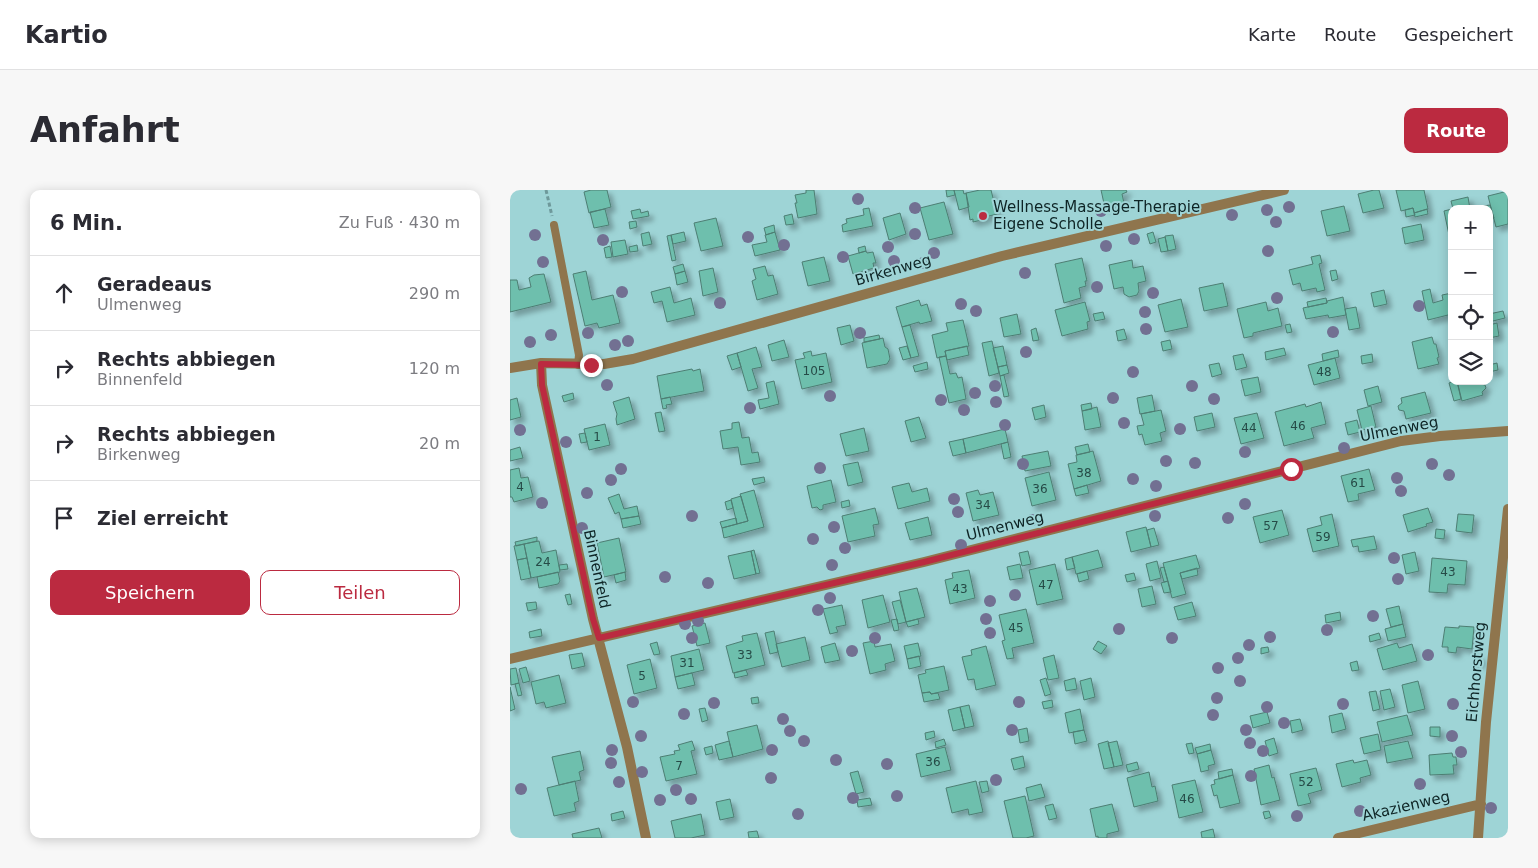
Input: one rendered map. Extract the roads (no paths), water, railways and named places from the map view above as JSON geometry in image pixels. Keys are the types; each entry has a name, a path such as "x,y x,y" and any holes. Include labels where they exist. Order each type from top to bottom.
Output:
{"street":[{"name":"Birkenweg","path":"510,368 557,363 578,365 604,364 633,359 1002,256 1284,190"},
{"name":"Binnenfeld","path":"541,364 542,385 593,619 627,747 646,838"},
{"name":"Ulmenweg","path":"510,659 924,562 1401,441 1508,431"},
{"name":"Eichhorstweg","path":"1478,838 1486,722 1508,509"},
{"name":"Akazienweg","path":"1338,838 1481,804"}],"lane":[{"path":"554,225 579,354 578,365"}],"place":[{"name":"Wellness-Massage-Therapie Eigene Scholle","path":"983,216"}]}
